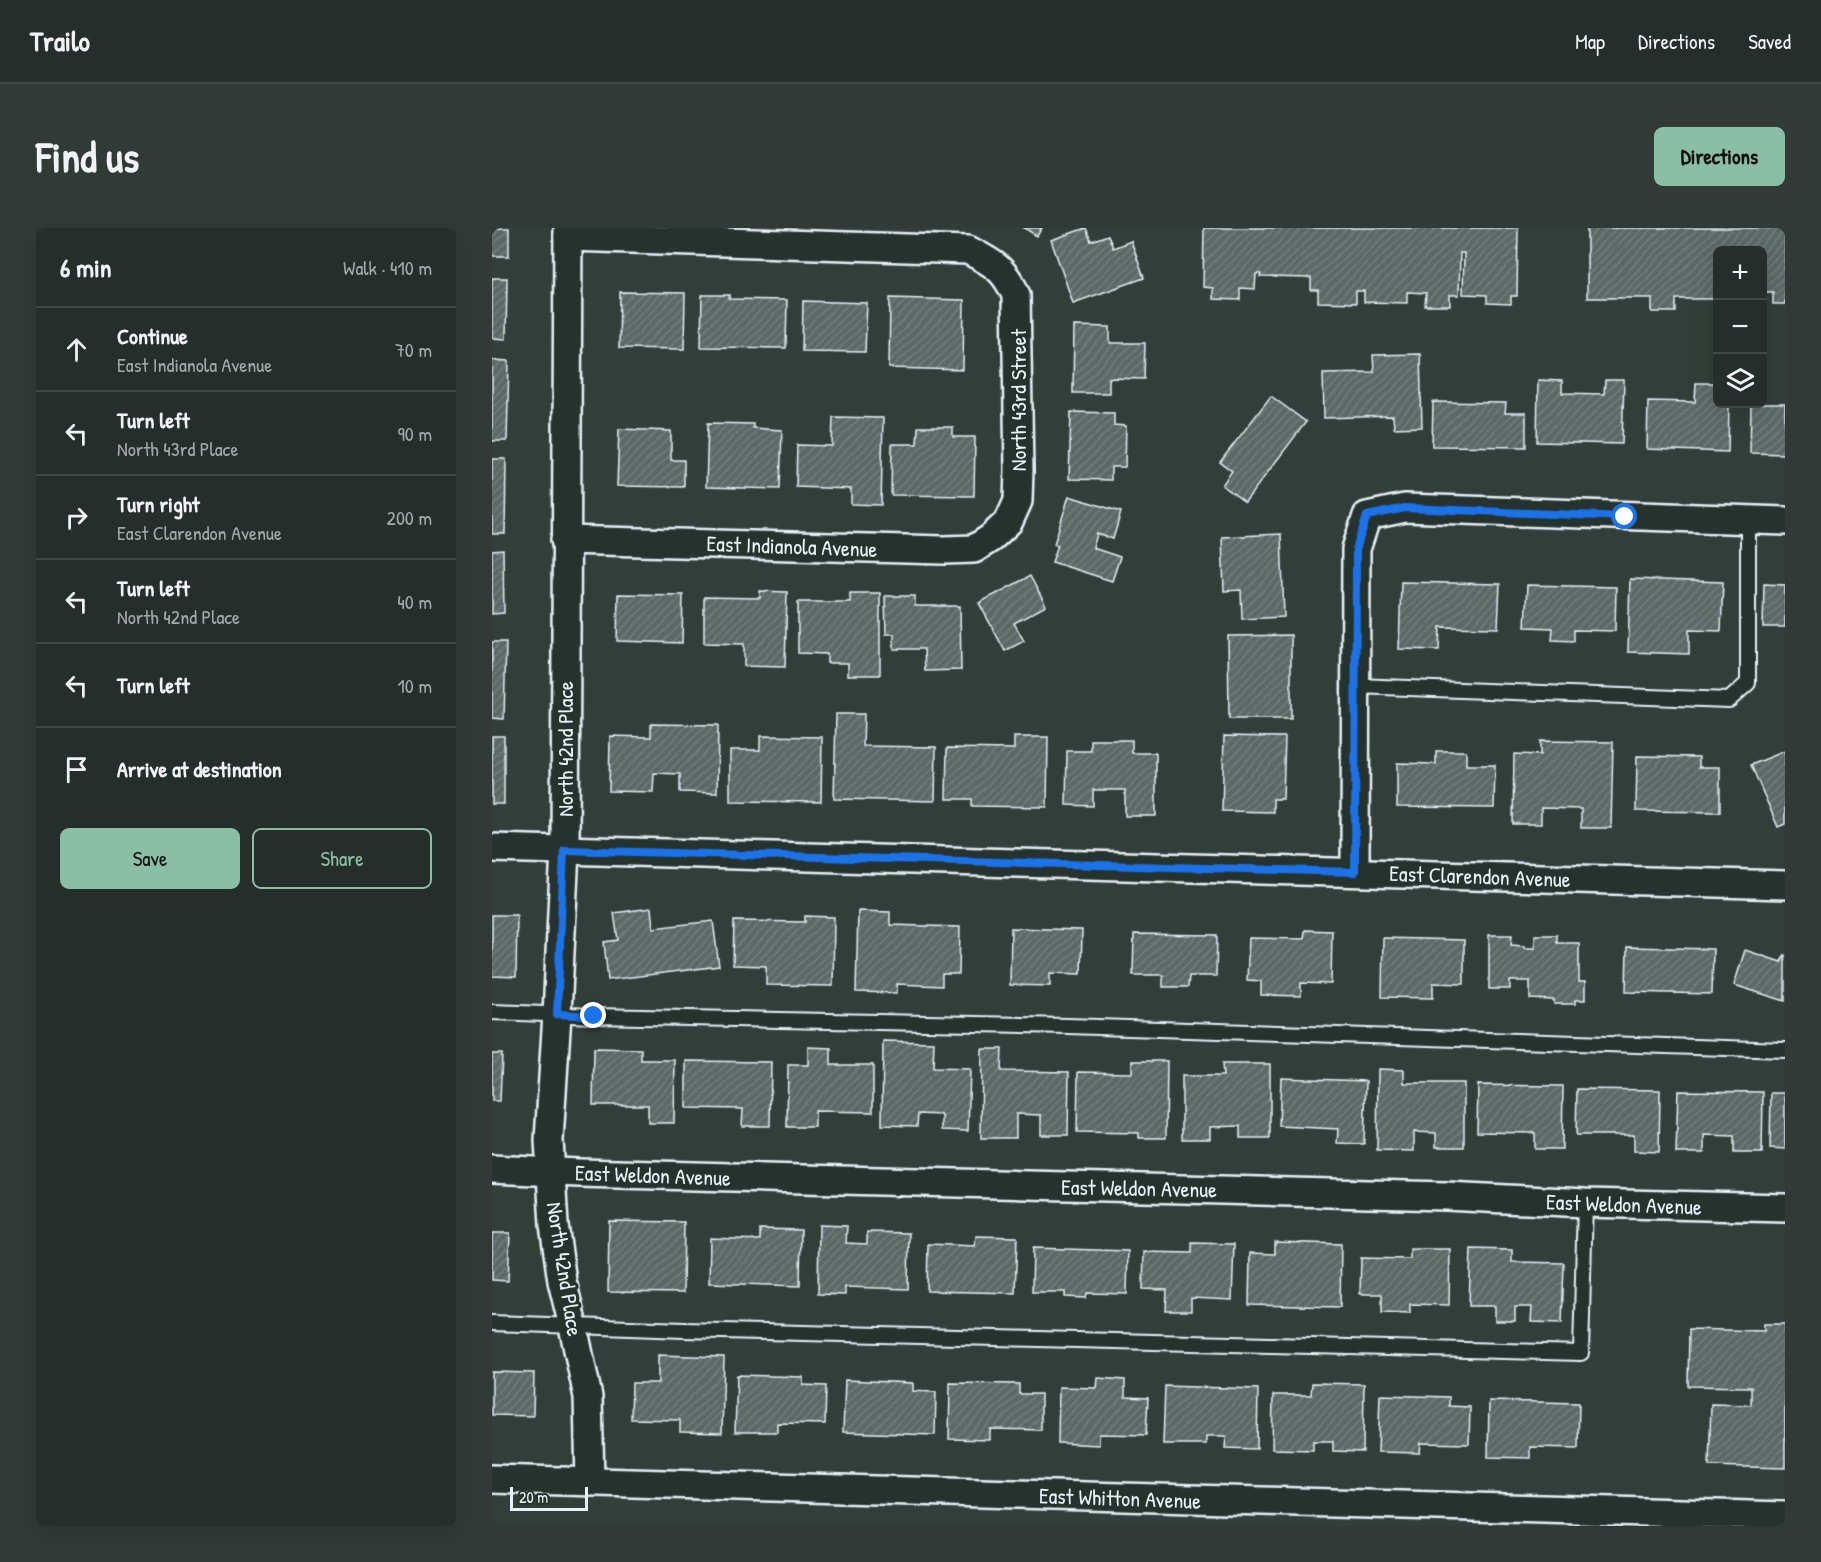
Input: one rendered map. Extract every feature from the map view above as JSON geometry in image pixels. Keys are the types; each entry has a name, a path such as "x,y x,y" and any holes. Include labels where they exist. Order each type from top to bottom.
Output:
{"street":[{"name":"North 43rd Street","path":"568,233 968,250 994,264 1009,279 1016,295 1018,317 1018,501 1009,521"},
{"name":"North 42nd Place","path":"568,233 564,850 549,1140 554,1225 562,1281 588,1397 590,1482"},
{"path":"1355,872 1356,549 1367,516 1405,508 1785,521"},
{"name":"East Indianola Avenue","path":"565,540 974,549 991,538 1009,521"},
{"name":"East Clarendon Avenue","path":"492,848 1785,885"},
{"name":"East Weldon Avenue","path":"492,1169 1785,1208"},
{"name":"East Whitton Avenue","path":"492,1479 1316,1515 1785,1516"}],"lane":[{"path":"1356,686 1729,700 1748,683 1748,520"},
{"path":"492,1012 1068,1026 1785,1050"},
{"path":"492,1323 1581,1353 1585,1203"}],"building":[{"path":"492,228 509,228 509,256 492,256"},
{"path":"1024,228 1042,228 1037,236"},
{"path":"1086,228 1091,241 1108,235 1113,248 1131,241 1144,278 1073,303 1051,240"},
{"path":"1204,228 1518,228 1517,296 1511,296 1511,304 1487,303 1487,295 1463,294 1464,253 1460,253 1459,295 1450,295 1450,306 1425,306 1426,293 1407,292 1407,303 1364,302 1364,291 1356,291 1356,303 1318,302 1318,290 1311,290 1311,278 1260,277 1261,274 1256,274 1255,289 1240,288 1240,300 1213,299 1213,288 1203,287"},
{"path":"1587,228 1785,228 1785,304 1773,304 1773,292 1767,292 1767,246 1713,246 1713,299 1676,299 1676,312 1652,312 1652,298 1587,298"},
{"path":"492,278 507,278 506,339 492,338"},
{"path":"620,292 685,293 684,349 619,348"},
{"path":"702,295 730,295 729,299 787,300 786,348 701,347"},
{"path":"890,298 964,300 963,370 889,368"},
{"path":"803,301 867,303 865,352 802,351"},
{"path":"1074,326 1110,327 1110,343 1145,343 1144,379 1109,378 1109,393 1073,393"},
{"path":"1420,354 1422,427 1394,428 1393,416 1324,418 1323,373 1374,372 1373,355"},
{"path":"492,360 509,361 507,441 492,441"},
{"path":"1538,380 1562,381 1562,393 1604,394 1605,380 1624,380 1622,444 1537,442"},
{"path":"1696,383 1713,383 1713,408 1729,408 1728,452 1647,449 1648,401 1695,402"},
{"path":"1271,396 1306,422 1245,502 1222,485 1232,471 1220,462"},
{"path":"1433,402 1506,403 1505,413 1526,413 1526,447 1432,446"},
{"path":"1767,404 1785,404 1785,454 1750,453 1751,408 1767,408"},
{"path":"1071,412 1114,413 1114,425 1126,426 1125,467 1111,467 1111,480 1069,479"},
{"path":"833,417 883,418 881,505 851,504 851,489 796,487 797,445 832,446"},
{"path":"708,423 753,424 753,428 782,430 780,489 706,487"},
{"path":"918,427 953,427 953,437 975,437 974,496 891,495 892,444 917,444"},
{"path":"619,429 671,431 671,460 684,460 684,487 617,486"},
{"path":"492,459 506,459 505,534 492,534"},
{"path":"1069,496 1121,512 1113,539 1097,534 1093,548 1120,557 1112,581 1052,562 1058,545 1054,544"},
{"path":"1281,534 1284,617 1242,619 1241,590 1224,591 1222,537"},
{"path":"503,550 504,613 492,614 492,551"},
{"path":"1030,576 1046,606 1014,623 1024,641 1005,651 979,603"},
{"path":"1630,579 1723,582 1721,631 1689,630 1689,654 1628,652"},
{"path":"1401,582 1500,584 1498,628 1440,627 1439,650 1399,649"},
{"path":"1764,584 1785,585 1785,627 1763,627"},
{"path":"1527,585 1616,587 1615,631 1574,630 1574,641 1552,640 1553,628 1525,627"},
{"path":"760,591 787,592 785,667 744,666 744,644 704,643 704,597 760,598"},
{"path":"850,593 880,593 880,675 848,675 848,663 827,663 827,654 798,653 798,602 850,602"},
{"path":"618,594 683,595 682,643 617,641"},
{"path":"885,596 915,596 915,606 960,606 961,670 925,671 924,649 894,649 894,634 886,634"},
{"path":"1291,635 1291,719 1229,719 1228,636"},
{"path":"492,642 506,642 504,719 492,718"},
{"path":"836,714 864,714 863,746 936,747 935,801 834,799"},
{"path":"651,724 718,725 717,793 680,792 680,774 654,773 653,792 609,791 610,736 651,737"},
{"path":"492,736 504,736 504,804 492,804"},
{"path":"760,736 822,737 821,802 730,801 730,750 760,750"},
{"path":"1224,736 1285,737 1283,799 1273,799 1273,812 1222,811"},
{"path":"1014,737 1048,737 1047,807 972,806 972,799 946,799 947,748 1014,749"},
{"path":"1091,740 1132,740 1132,753 1156,753 1156,816 1125,816 1125,790 1093,790 1093,806 1066,805 1067,751 1091,751"},
{"path":"1540,741 1613,742 1611,828 1581,828 1581,809 1541,808 1541,824 1513,824 1514,754 1540,755"},
{"path":"1436,751 1466,751 1466,765 1495,765 1494,808 1397,807 1397,763 1436,764"},
{"path":"1785,751 1785,824 1778,827 1751,765"},
{"path":"1637,756 1699,757 1699,767 1720,767 1720,812 1636,811"},
{"path":"651,908 653,928 713,921 719,966 608,980 604,942 618,940 614,913"},
{"path":"858,911 890,912 890,925 960,927 959,974 942,974 942,986 897,984 897,993 856,992"},
{"path":"492,915 517,915 516,977 492,976"},
{"path":"805,916 834,917 833,986 766,985 766,966 733,965 734,921 805,922"},
{"path":"1011,928 1082,930 1081,974 1050,973 1050,986 1010,985"},
{"path":"1305,930 1332,931 1331,984 1301,983 1301,996 1261,995 1261,981 1247,980 1249,938 1304,939"},
{"path":"1134,934 1217,935 1216,976 1189,976 1188,987 1163,987 1163,975 1133,975"},
{"path":"1489,935 1512,935 1511,945 1524,946 1524,948 1535,948 1535,935 1557,935 1557,943 1579,943 1579,982 1585,982 1585,1000 1575,1000 1575,1004 1554,1004 1554,1000 1530,999 1530,981 1510,981 1510,989 1489,989"},
{"path":"1383,938 1464,940 1464,984 1433,983 1433,998 1382,997"},
{"path":"1627,947 1713,949 1712,994 1626,992"},
{"path":"1745,950 1781,962 1785,955 1785,1001 1734,985"},
{"path":"883,1041 934,1042 933,1068 970,1069 968,1131 942,1130 942,1115 918,1114 917,1126 882,1125"},
{"path":"808,1047 831,1048 831,1065 873,1065 873,1112 815,1111 815,1127 787,1127 788,1065 808,1065"},
{"path":"594,1048 641,1049 641,1060 675,1060 674,1123 648,1123 648,1105 593,1105"},
{"path":"982,1049 1002,1049 1001,1071 1069,1072 1068,1135 1041,1135 1041,1115 1016,1114 1016,1138 981,1138"},
{"path":"492,1054 502,1054 500,1101 492,1101"},
{"path":"686,1061 771,1062 770,1126 742,1126 743,1109 686,1108"},
{"path":"1132,1061 1167,1061 1166,1138 1139,1138 1139,1133 1077,1132 1078,1072 1132,1073"},
{"path":"1222,1064 1270,1064 1270,1138 1240,1138 1240,1126 1210,1127 1210,1139 1182,1139 1182,1076 1223,1076"},
{"path":"1378,1069 1404,1070 1404,1083 1464,1083 1464,1147 1436,1147 1436,1133 1414,1132 1414,1151 1377,1150"},
{"path":"1281,1078 1366,1081 1364,1144 1337,1143 1338,1129 1279,1126"},
{"path":"1478,1085 1563,1086 1562,1149 1535,1149 1535,1133 1477,1132"},
{"path":"1577,1089 1660,1090 1659,1152 1634,1151 1634,1135 1576,1135"},
{"path":"1678,1091 1763,1092 1762,1153 1734,1153 1734,1136 1704,1135 1704,1153 1676,1153"},
{"path":"1771,1093 1785,1093 1785,1149 1770,1148"},
{"path":"609,1221 684,1222 683,1293 608,1292"},
{"path":"819,1225 847,1226 846,1243 867,1244 867,1232 909,1233 908,1289 845,1287 845,1295 818,1294"},
{"path":"760,1229 801,1230 800,1286 709,1283 710,1238 760,1240"},
{"path":"492,1233 510,1233 508,1281 492,1280"},
{"path":"976,1236 1017,1237 1015,1293 927,1291 928,1244 975,1246"},
{"path":"1275,1242 1341,1244 1340,1307 1249,1305 1250,1253 1275,1254"},
{"path":"1192,1243 1234,1244 1232,1300 1191,1298 1191,1311 1166,1311 1167,1290 1143,1289 1144,1252 1192,1253"},
{"path":"1033,1248 1128,1251 1127,1294 1087,1293 1086,1298 1065,1297 1065,1292 1032,1292"},
{"path":"1410,1249 1450,1249 1449,1305 1410,1304 1410,1313 1382,1312 1382,1294 1360,1294 1361,1258 1410,1259"},
{"path":"1471,1249 1512,1250 1512,1262 1564,1263 1562,1323 1531,1322 1532,1307 1515,1307 1515,1321 1495,1321 1495,1306 1469,1306"},
{"path":"1764,1324 1785,1324 1785,1468 1709,1466 1711,1404 1751,1405 1751,1387 1688,1386 1689,1329 1764,1331"},
{"path":"658,1355 724,1357 722,1433 680,1432 680,1420 631,1419 632,1383 658,1383"},
{"path":"492,1372 534,1373 533,1416 492,1415"},
{"path":"737,1375 803,1377 803,1385 826,1386 825,1424 777,1423 777,1432 735,1432"},
{"path":"1098,1378 1125,1380 1125,1397 1148,1398 1146,1435 1099,1434 1099,1445 1058,1443 1059,1387 1097,1388"},
{"path":"845,1380 913,1383 913,1391 936,1392 935,1435 843,1432"},
{"path":"950,1383 1019,1384 1019,1394 1041,1394 1041,1430 990,1429 990,1440 949,1439"},
{"path":"1312,1383 1364,1384 1363,1452 1333,1451 1333,1441 1313,1441 1313,1450 1272,1449 1273,1395 1311,1395"},
{"path":"1165,1386 1258,1389 1257,1449 1225,1448 1226,1436 1206,1436 1206,1444 1163,1444"},
{"path":"1380,1395 1449,1397 1449,1406 1470,1407 1469,1444 1421,1443 1420,1453 1378,1452"},
{"path":"1489,1401 1579,1403 1578,1448 1530,1447 1530,1458 1488,1457"}],"route":[{"path":"594,1016 557,1014 564,850 1355,872 1356,549 1367,516 1405,508 1625,517"}]}
